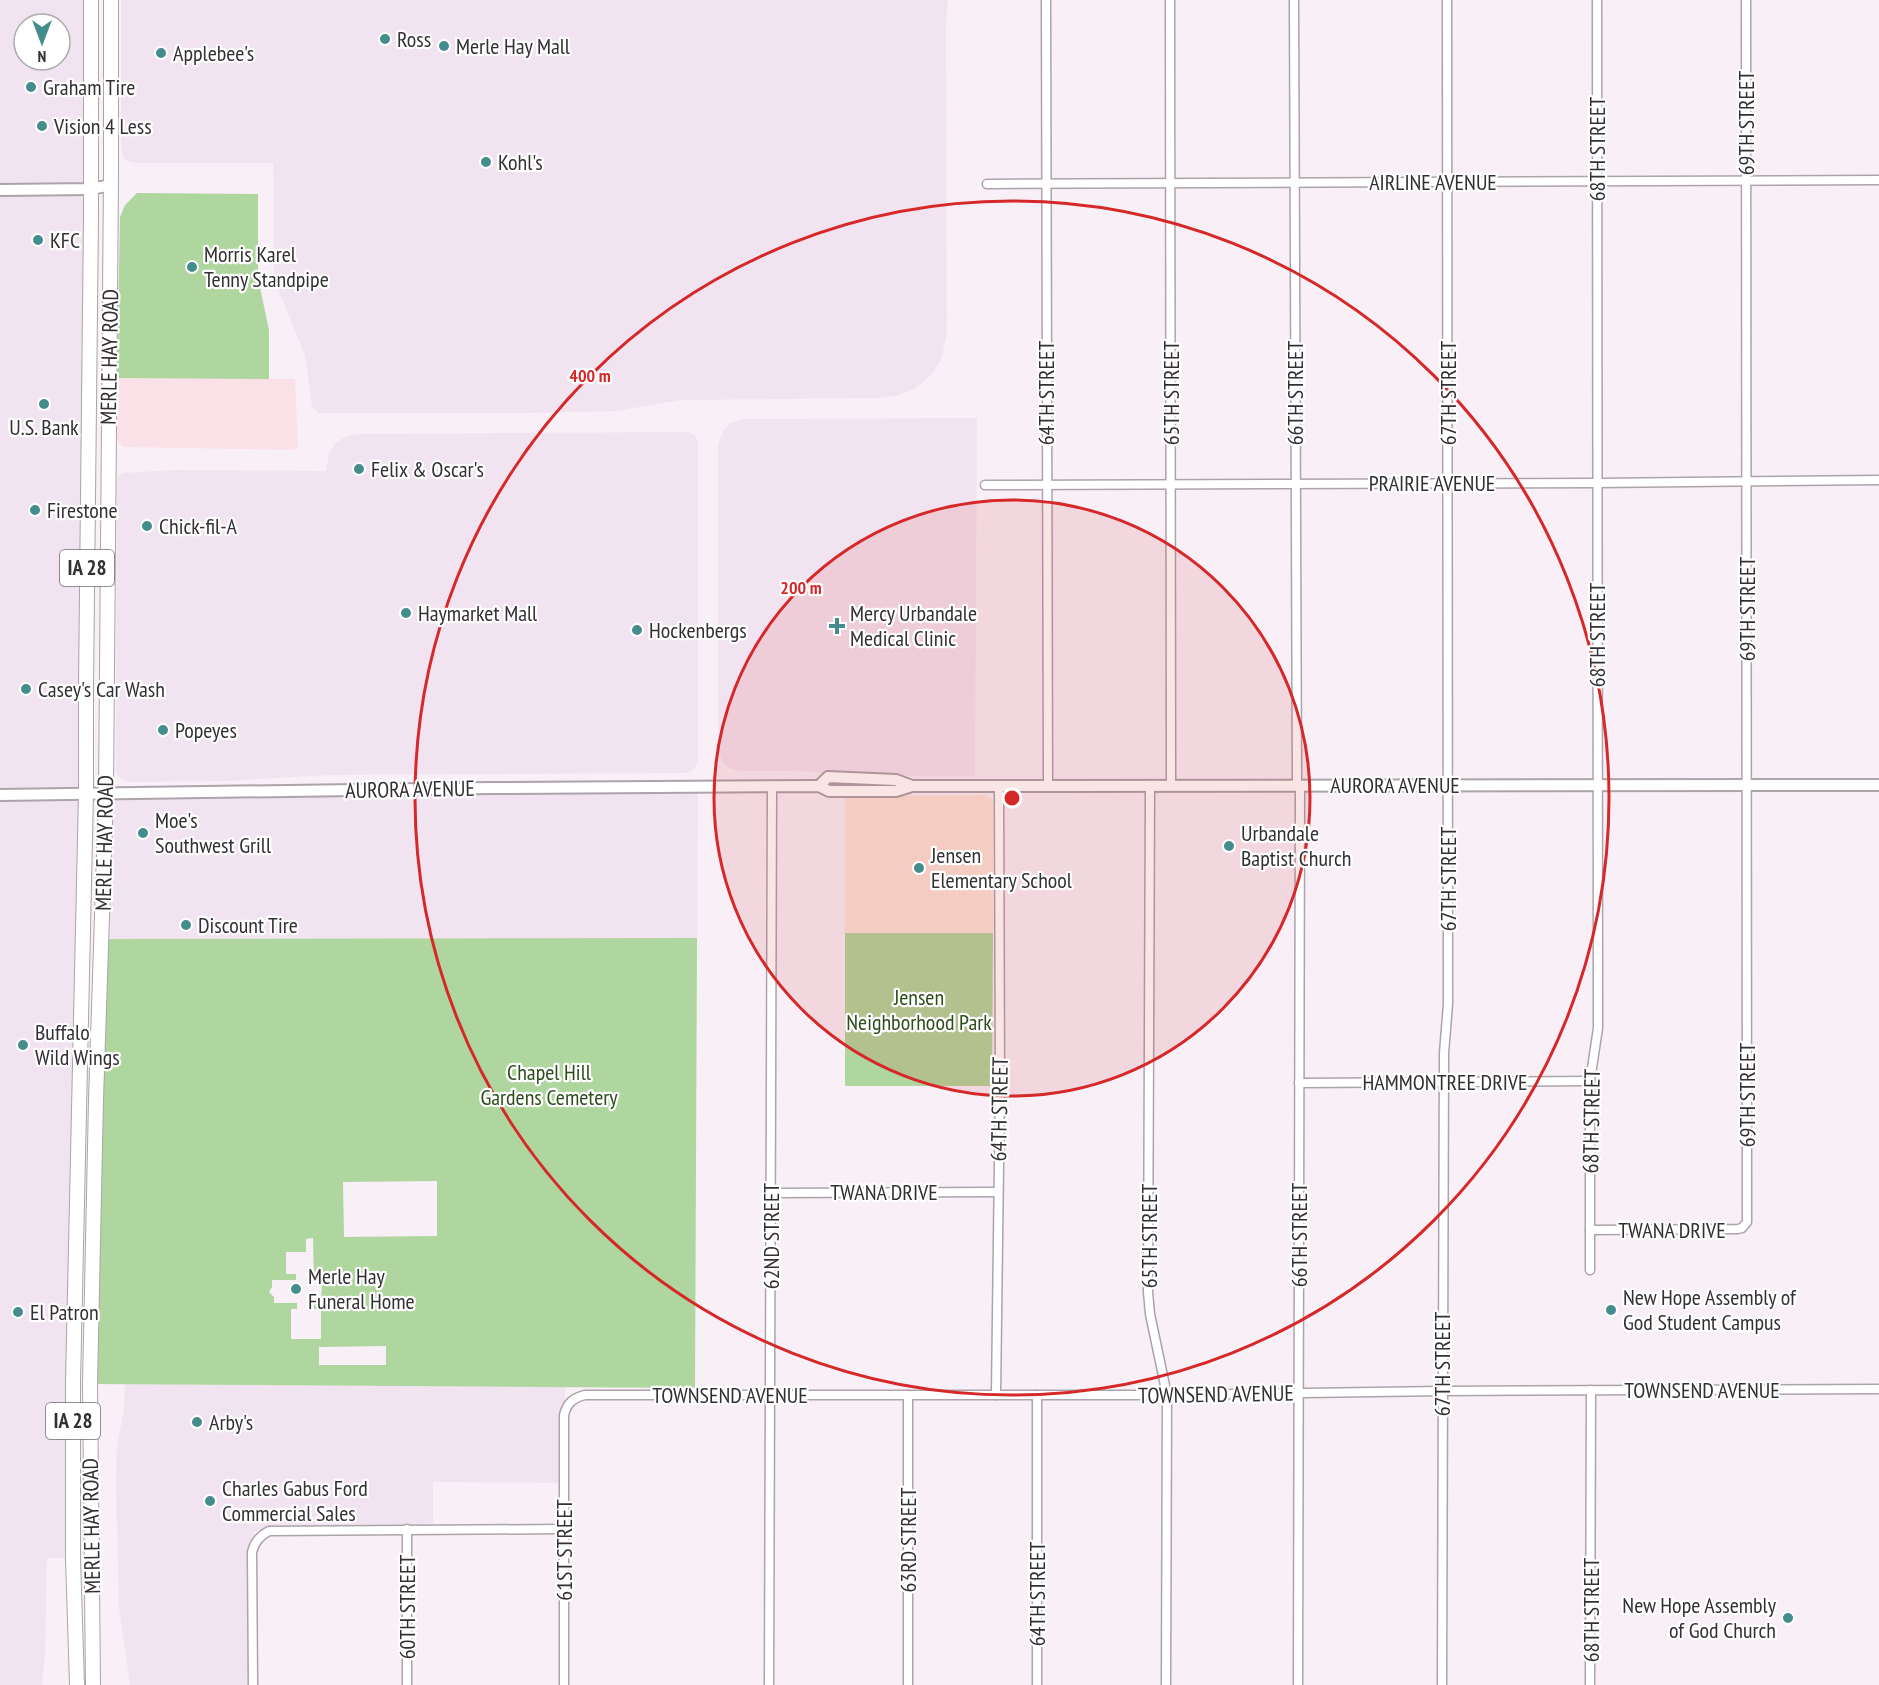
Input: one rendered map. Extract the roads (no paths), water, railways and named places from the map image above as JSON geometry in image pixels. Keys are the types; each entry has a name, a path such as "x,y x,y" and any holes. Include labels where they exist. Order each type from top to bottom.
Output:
{"main road":[{"name":"MERLE HAY ROAD","path":"77,1685 73,1383 86,793 91,0"},
{"name":"MERLE HAY ROAD","path":"93,1685 90,1384 106,793 111,0"}],"street":[{"name":"64TH STREET","path":"1046,0 1048,786"},
{"name":"65TH STREET","path":"1170,0 1171,786"},
{"name":"66TH STREET","path":"1294,0 1299,1083 1298,1685"},
{"name":"67TH STREET","path":"1442,1685 1444,1053 1448,1004 1447,0"},
{"name":"68TH STREET","path":"1590,1270 1590,1081 1598,1028 1597,0"},
{"name":"69TH STREET","path":"1746,0 1747,1218"},
{"name":"AIRLINE AVENUE","path":"987,184 1879,180"},
{"path":"0,190 91,189 111,184"},
{"name":"PRAIRIE AVENUE","path":"985,485 1879,480"},
{"name":"AURORA AVENUE","path":"0,795 819,786 828,777 896,780 912,786 1879,785"},
{"name":"64TH STREET","path":"996,1395 1000,1086 999,786"},
{"name":"65TH STREET","path":"1150,786 1148,1292 1154,1335 1167,1395 1166,1685"},
{"name":"62ND STREET","path":"769,1685 772,787"},
{"name":"HAMMONTREE DRIVE","path":"1299,1083 1590,1081"},
{"name":"TWANA DRIVE","path":"771,1193 998,1192"},
{"name":"TWANA DRIVE","path":"1590,1230 1737,1229 1745,1226 1747,1218"},
{"name":"TOWNSEND AVENUE","path":"564,1415 570,1401 585,1395 1167,1395 1879,1389"},
{"name":"68TH STREET","path":"1590,1685 1591,1390"},
{"name":"63RD STREET","path":"908,1395 908,1685"},
{"name":"64TH STREET","path":"1037,1395 1037,1685"},
{"name":"61ST STREET","path":"564,1415 564,1685"},
{"path":"253,1685 252,1552 254,1544 270,1531 278,1529 564,1529"},
{"name":"60TH STREET","path":"407,1529 407,1685"}],"place":[{"name":"Ross","path":"385,39"},
{"name":"Merle Hay Mall","path":"444,46"},
{"name":"Applebee's","path":"161,53"},
{"name":"Graham Tire","path":"31,87"},
{"name":"Vision 4 Less","path":"42,126"},
{"name":"Kohl's","path":"486,162"},
{"name":"KFC","path":"38,240"},
{"name":"Morris Karel Tenny Standpipe","path":"192,267"},
{"name":"U.S. Bank","path":"44,404"},
{"name":"Felix & Oscar's","path":"359,469"},
{"name":"Firestone","path":"35,510"},
{"name":"Chick-fil-A","path":"147,526"},
{"name":"Haymarket Mall","path":"406,613"},
{"name":"Mercy Urbandale Medical Clinic","path":"837,626"},
{"name":"Hockenbergs","path":"637,630"},
{"name":"Casey's Car Wash","path":"26,689"},
{"name":"Popeyes","path":"163,730"},
{"name":"Moe's Southwest Grill","path":"143,833"},
{"name":"Urbandale Baptist Church","path":"1229,846"},
{"name":"Jensen Elementary School","path":"919,868"},
{"name":"Discount Tire","path":"186,925"},
{"name":"Buffalo Wild Wings","path":"23,1045"},
{"name":"Merle Hay Funeral Home","path":"296,1289"},
{"name":"New Hope Assembly of God Student Campus","path":"1611,1310"},
{"name":"El Patron","path":"18,1312"},
{"name":"Arby's","path":"197,1422"},
{"name":"Charles Gabus Ford Commercial Sales","path":"210,1501"},
{"name":"New Hope Assembly of God Church","path":"1788,1618"}],"park label":[{"name":"Jensen Neighborhood Park","path":"919,1010"},
{"name":"Chapel Hill Gardens Cemetery","path":"549,1084"}]}
